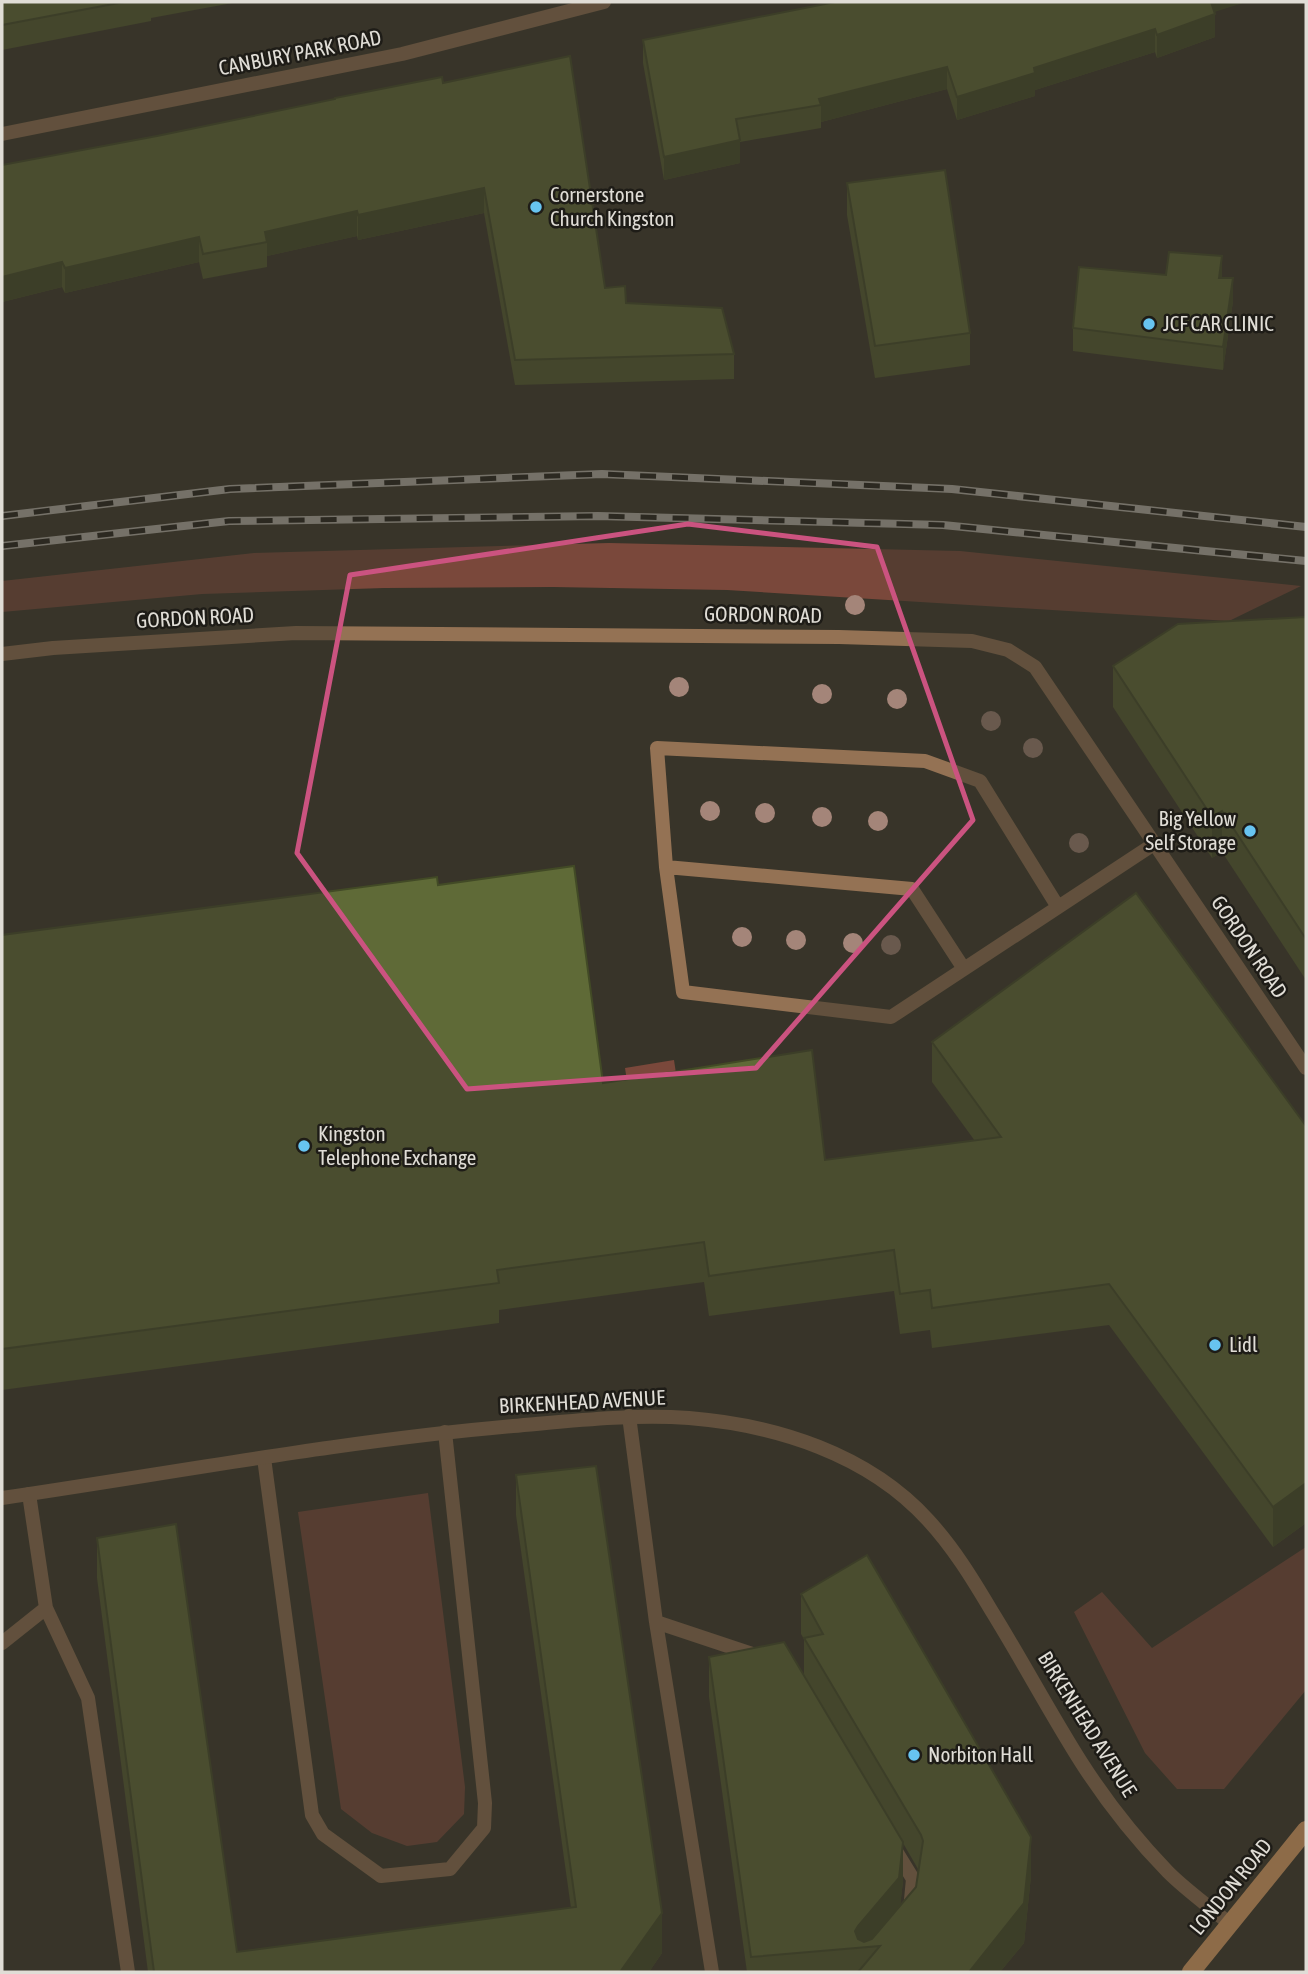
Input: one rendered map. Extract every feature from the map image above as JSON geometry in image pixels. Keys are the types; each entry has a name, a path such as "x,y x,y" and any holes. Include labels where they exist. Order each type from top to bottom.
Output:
{"main road":[{"name":"LONDON ROAD","path":"1191,1972 1306,1829"}],"street":[{"name":"CANBURY PARK ROAD","path":"2,134 402,54 604,2"},
{"name":"GORDON ROAD","path":"2,654 53,648 296,633 812,636 972,641 1008,650 1034,667 1306,1068"},
{"path":"1058,906 981,781 925,761 657,748 666,867 683,992 891,1017 1154,844"},
{"path":"666,867 912,889 964,970"},
{"path":"629,1416 656,1622 712,1972"},
{"name":"BIRKENHEAD AVENUE","path":"2,1498 445,1432 629,1416 690,1418 747,1426 790,1436 862,1467 901,1494 927,1518 959,1558 1081,1761 1114,1808 1168,1872 1230,1924"},
{"path":"264,1458 312,1815 323,1834 381,1877 450,1869 484,1828 485,1803 445,1432"},
{"path":"29,1494 46,1608 88,1698 128,1972"},
{"path":"2,1643 46,1608"},
{"path":"656,1622 773,1661"},
{"path":"884,1832 913,1879 908,1921"}],"highlighted area":[{"path":"688,524 877,547 973,820 756,1068 467,1089 297,853 350,575"}],"shaded area":[{"path":"609,543 960,551 1301,586 1229,621 727,590 553,587 384,588 202,594 2,612 2,581 254,553"},
{"path":"674,1060 681,1107 632,1115 625,1068"},
{"path":"428,1493 465,1787 464,1814 437,1842 407,1846 372,1833 341,1809 298,1512"},
{"path":"1306,1547 1306,1690 1224,1789 1177,1789 1145,1753 1074,1612 1102,1592 1152,1648"}],"building":[{"path":"2,2 124,2 2,25"},
{"path":"835,2 1211,2 1215,14 1157,35 1155,29 1034,68 1035,73 957,97 947,67 819,99 821,105 736,119 740,140 664,157 643,40"},
{"path":"570,56 605,288 625,286 626,303 722,308 734,354 515,360 484,188 358,215 357,211 265,232 267,242 203,254 199,237 65,268 62,262 2,277 2,165 442,77 443,83"},
{"path":"945,170 970,333 875,346 847,183"},
{"path":"1169,252 1222,256 1219,278 1233,278 1223,347 1073,328 1079,267 1166,275"},
{"name":"Big Yellow Self Storage","path":"1306,617 1306,939 1222,811 1212,817 1113,666 1178,624"},
{"name":"Kingston Telephone Exchange","path":"574,866 603,1083 812,1050 825,1160 1001,1137 932,1042 1136,893 1306,1126 1306,1483 1273,1507 1109,1284 932,1308 930,1290 900,1294 894,1250 709,1276 704,1242 497,1270 499,1283 2,1349 2,935 437,877 438,885"},
{"path":"596,1466 662,1913 620,1972 154,1972 97,1538 176,1524 237,1952 576,1907 516,1475"},
{"path":"867,1555 1031,1837 1024,1903 969,1972 858,1972 880,1946 751,1957 709,1657 784,1642 903,1842 899,1878 858,1926 855,1931 858,1939 864,1942 872,1939 916,1887 923,1841 921,1835 804,1638 823,1634 801,1594"}],"railway":[{"path":"2,516 230,489 602,474 952,489 1306,527"},
{"path":"2,546 229,521 598,516 943,525 1306,561"}],"place":[{"name":"Cornerstone Church Kingston","path":"536,207"},
{"name":"JCF CAR CLINIC","path":"1149,324"},
{"name":"Big Yellow Self Storage","path":"1250,831"},
{"name":"Kingston Telephone Exchange","path":"304,1146"},
{"name":"Lidl","path":"1215,1345"},
{"name":"Norbiton Hall","path":"914,1755"}]}
